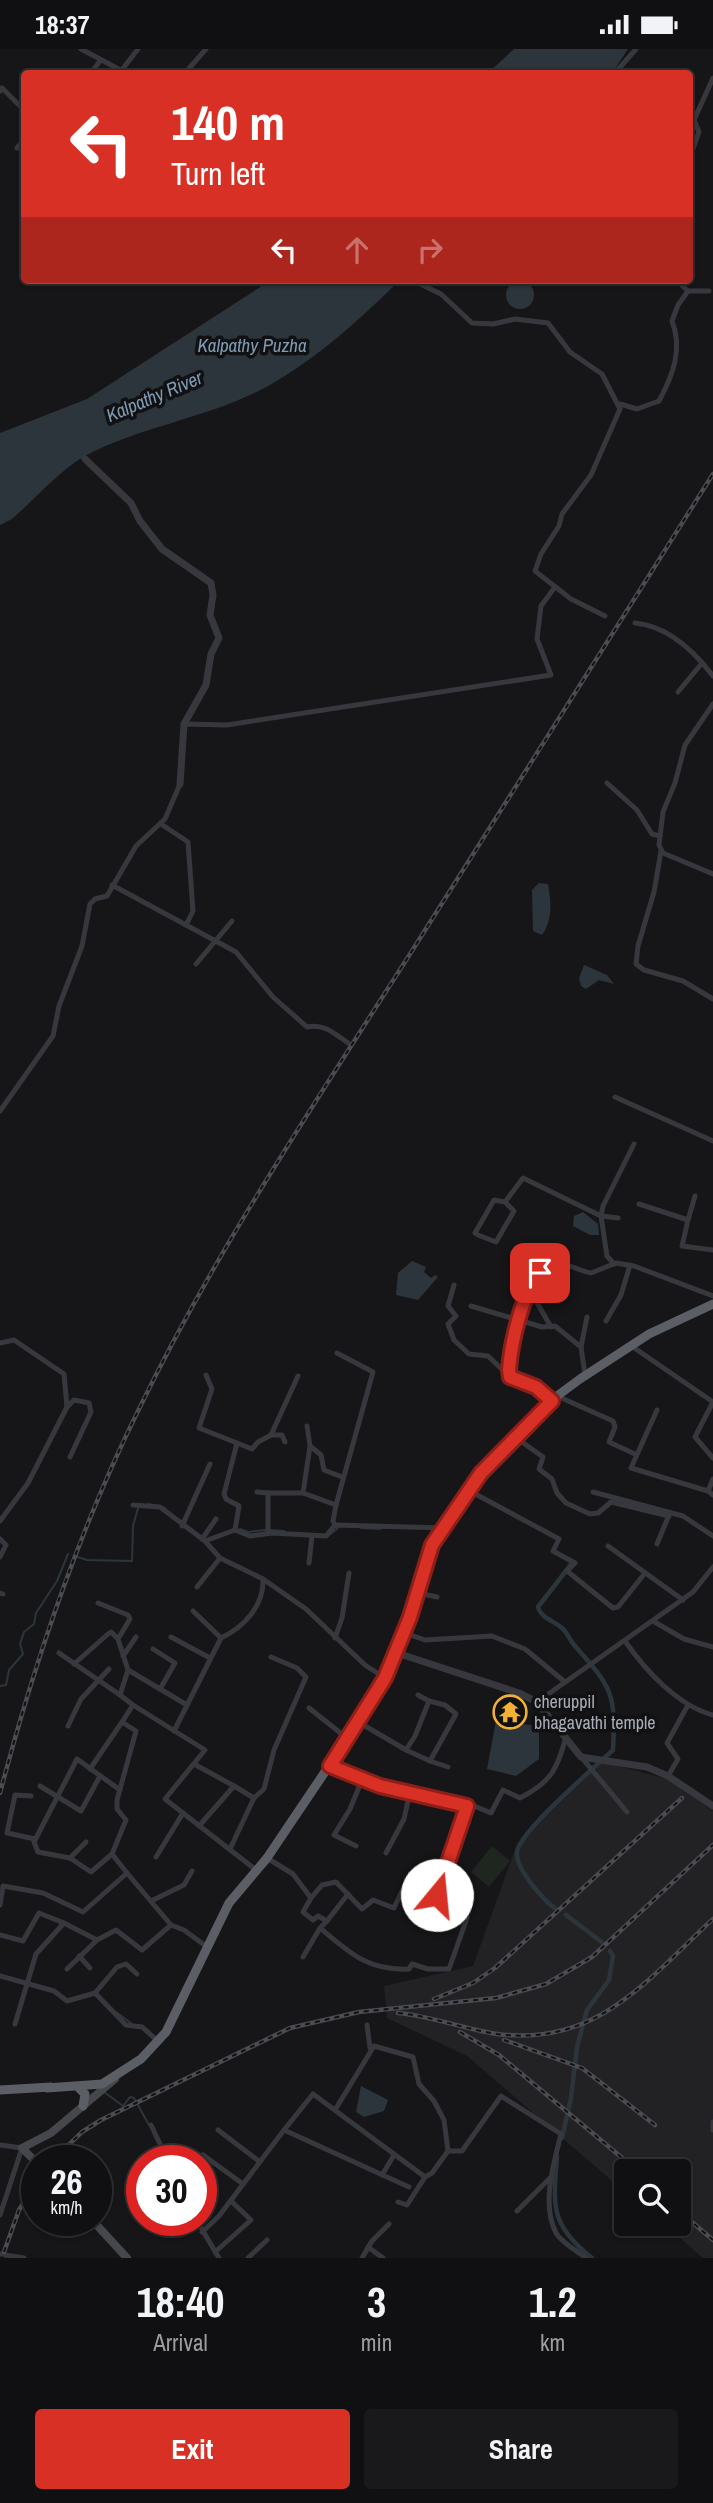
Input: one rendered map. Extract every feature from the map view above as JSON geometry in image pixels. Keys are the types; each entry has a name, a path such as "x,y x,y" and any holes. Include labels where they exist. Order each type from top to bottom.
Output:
{"highway":[{"path":"0,2090 79,2088 102,2084 125,2070 159,2042 178,2010 229,1903 267,1857 360,1723 397,1653 432,1545 468,1490 515,1437 554,1399 585,1375 630,1345 713,1304"},
{"path":"47,2088 125,2070"},
{"path":"79,2088 85,2094 83,2106"}],"main road":[{"path":"26,2145 43,2138 125,2070"},
{"path":"107,2236 127,2258"}],"street":[{"path":"81,49 120,70"},
{"path":"125,70 138,49"},
{"path":"188,70 206,49"},
{"path":"618,70 636,49"},
{"path":"93,70 100,61"},
{"path":"693,149 699,132 694,120 713,78"},
{"path":"0,91 2,88 21,107"},
{"path":"17,148 21,143"},
{"path":"420,284 441,294 472,323 493,324 515,319 548,323 570,352 603,374 620,404 637,409 659,401 678,351 671,316 688,291"},
{"path":"680,284 688,291 709,291"},
{"path":"605,616 571,599 535,571 541,554 559,526 562,514 591,475 620,404"},
{"path":"0,1111 53,1036 59,1006 82,946 90,904 95,899 107,896 136,846 161,824 180,784 184,724 206,685 211,654 219,638 210,615 214,589 211,583 162,549 131,503 85,459"},
{"path":"184,724 227,725 551,675 537,639 541,606 555,587"},
{"path":"635,623 655,625 702,663 713,676"},
{"path":"678,691 702,663"},
{"path":"713,704 685,745 675,783 663,812 661,851 654,892 638,946 636,964 644,970 683,981 713,999"},
{"path":"607,783 637,810 652,834 660,837"},
{"path":"161,824 188,842 193,911 186,925"},
{"path":"661,851 713,874"},
{"path":"112,885 236,952 246,967 295,1019 307,1027 317,1025 328,1029 348,1043"},
{"path":"196,964 232,921"},
{"path":"615,1097 713,1141"},
{"path":"614,1264 607,1256 601,1216 603,1206 634,1144"},
{"path":"505,1202 523,1178 601,1216 618,1218"},
{"path":"695,1196 682,1246 713,1249"},
{"path":"494,1199 505,1202 514,1211 496,1242 475,1233 494,1199"},
{"path":"639,1204 688,1220"},
{"path":"510,1377 510,1359 528,1287 540,1273 553,1265 568,1265 591,1273 614,1264 630,1265 713,1296"},
{"path":"606,1321 621,1295 630,1265"},
{"path":"454,1285 448,1306 456,1316 448,1324 454,1340 469,1354 488,1356 510,1377 536,1387 554,1399 613,1421 615,1427 609,1441 635,1454"},
{"path":"528,1287 551,1327 582,1347"},
{"path":"471,1306 542,1328 551,1327"},
{"path":"585,1375 582,1347 587,1317"},
{"path":"0,1343 14,1341 64,1374 67,1407"},
{"path":"630,1345 713,1402 695,1437 713,1458"},
{"path":"204,1540 235,1530 250,1536 268,1533 328,1536 335,1525 333,1521 342,1477 373,1372 337,1353"},
{"path":"206,1375 212,1389 199,1428 251,1450 257,1442 271,1434 282,1435 285,1442"},
{"path":"271,1434 298,1376"},
{"path":"0,1521 28,1483 67,1407 74,1400 81,1400 89,1403 91,1412 70,1457"},
{"path":"657,1410 631,1468 711,1493 713,1479"},
{"path":"303,1493 310,1446 307,1426"},
{"path":"515,1437 543,1457 538,1469 552,1479 566,1503 590,1514 598,1513 611,1502 687,1517 713,1536"},
{"path":"235,1530 239,1506 226,1499 225,1494 237,1444"},
{"path":"310,1446 321,1455 324,1470 342,1477"},
{"path":"182,1526 209,1464"},
{"path":"468,1490 559,1539 553,1551 575,1563 566,1571 613,1608 618,1607 645,1573"},
{"path":"257,1492 303,1493 336,1505"},
{"path":"593,1492 669,1514"},
{"path":"268,1493 268,1533"},
{"path":"137,1505 160,1507 204,1540 220,1558 263,1579 306,1609 385,1678"},
{"path":"657,1544 669,1514"},
{"path":"204,1540 216,1519"},
{"path":"335,1525 444,1528"},
{"path":"309,1563 312,1536"},
{"path":"0,1539 6,1545 0,1557"},
{"path":"608,1546 682,1600"},
{"path":"197,1587 220,1558"},
{"path":"537,1702 694,1592 713,1567"},
{"path":"335,1637 342,1618 349,1573"},
{"path":"174,1731 220,1638 237,1631 256,1608 264,1594 263,1579"},
{"path":"418,1593 437,1597"},
{"path":"99,1602 128,1615 130,1619 118,1640"},
{"path":"193,1611 220,1638"},
{"path":"653,1621 684,1639 713,1647"},
{"path":"74,1664 111,1632 118,1640 128,1670 120,1695"},
{"path":"405,1633 425,1640 492,1636 525,1649 565,1682"},
{"path":"123,1656 136,1637"},
{"path":"171,1637 210,1658"},
{"path":"625,1641 662,1683 688,1705 713,1715"},
{"path":"153,1649 175,1663 160,1689"},
{"path":"59,1653 96,1681 205,1750 165,1799 256,1870"},
{"path":"397,1653 466,1674 537,1702 627,1812"},
{"path":"230,1849 254,1798 264,1789 274,1750 306,1677 297,1668 271,1657"},
{"path":"68,1726 80,1699 109,1669"},
{"path":"128,1670 187,1705"},
{"path":"418,1695 445,1705 456,1714 430,1761"},
{"path":"406,1750 415,1736 429,1701"},
{"path":"90,1769 134,1705"},
{"path":"668,1776 678,1759 667,1743 688,1705"},
{"path":"309,1708 348,1739"},
{"path":"120,1790 77,1759 36,1839 38,1851 71,1858 91,1872 112,1854 126,1819 117,1809 135,1731 122,1722"},
{"path":"360,1723 406,1750 448,1767"},
{"path":"330,1766 362,1780 472,1805 491,1813 503,1790 520,1798 531,1792 558,1768 566,1737"},
{"path":"581,1757 647,1767 668,1776 713,1806"},
{"path":"194,1764 254,1798"},
{"path":"40,1786 81,1811 100,1776"},
{"path":"356,1846 334,1835 351,1809 362,1780"},
{"path":"199,1826 234,1787"},
{"path":"386,1853 404,1819 410,1792"},
{"path":"31,1796 15,1795 7,1833 36,1839"},
{"path":"320,1928 351,1957 398,1969 408,1969 412,1964 429,1969 449,1969 467,1918 466,1910 437,1895 467,1806"},
{"path":"156,1857 183,1813"},
{"path":"71,1858 86,1842"},
{"path":"112,1854 171,1925 184,1930 207,1947"},
{"path":"267,1857 293,1874 311,1898"},
{"path":"151,1901 184,1885 192,1871"},
{"path":"0,1905 3,1886 24,1887 83,1912 127,1873"},
{"path":"327,1921 318,1916 313,1920 303,1912 322,1885 331,1881 336,1881 363,1910 373,1900 394,1907 410,1874 443,1873"},
{"path":"303,1957 320,1928 348,1894"},
{"path":"0,1935 23,1941 39,1913 97,1940"},
{"path":"15,2024 36,1954 64,1923"},
{"path":"67,1969 97,1940 116,1930 142,1950 171,1925"},
{"path":"79,1956 90,1968"},
{"path":"0,1976 54,1991 67,2001 95,1993 117,1967 126,1964 137,1974"},
{"path":"95,1993 126,2025 142,2027 159,2042"},
{"path":"367,2025 370,2047 405,2052 413,2057 419,2084 434,2101 444,2120 448,2151 432,2173 425,2177 407,2205 398,2202"},
{"path":"335,2110 373,2047"},
{"path":"217,2216 313,2094 425,2177"},
{"path":"448,2151 462,2151 501,2097 561,2134 551,2177 551,2217 556,2235 586,2258"},
{"path":"713,2122 713,2130"},
{"path":"151,2125 160,2145"},
{"path":"218,2130 260,2162"},
{"path":"284,2130 409,2187"},
{"path":"0,2145 21,2146"},
{"path":"382,2175 394,2154"},
{"path":"0,2215 21,2155"},
{"path":"217,2165 243,2184"},
{"path":"517,2211 551,2177"},
{"path":"215,2252 251,2220 231,2201"},
{"path":"362,2258 388,2224"},
{"path":"205,2236 219,2258"},
{"path":"248,2258 267,2240"},
{"path":"368,2248 383,2258"},
{"path":"2,2254 24,2258"}],"shaded area":[{"path":"600,1761 667,1779 713,1811 713,2258 703,2258 678,2236 691,2236 691,2159 614,2159 614,2183 467,2056 387,2018 384,1986 473,1966 517,1844"},
{"path":"492,1846 510,1861 489,1887 471,1872"}],"water":[{"path":"514,49 628,49 614,70 491,70"},
{"name":"Kalpathy Puzha","path":"265,284 396,284 337,337 268,386 223,406 130,436 85,456 57,477 12,519 0,525 0,433 87,399"},
{"path":"512,284 528,284 533,290 533,300 525,308 515,308 507,300 507,290"},
{"path":"539,883 548,884 550,904 550,917 542,935 533,931 532,890"},
{"path":"584,965 607,975 614,984 599,980 586,989 581,986 579,978"},
{"path":"583,1212 598,1224 599,1235 590,1235 573,1226 574,1216"},
{"path":"412,1261 426,1267 424,1272 431,1278 435,1275 438,1277 418,1300 396,1295 398,1273"},
{"path":"496,1721 539,1726 539,1759 516,1776 487,1769"},
{"path":"361,2086 388,2100 384,2111 364,2117 356,2112"}],"waterway":[{"path":"148,1504 165,1508"},
{"path":"78,1557 87,1560 132,1561 133,1526 138,1508"},
{"path":"327,1537 338,1528"},
{"path":"361,1528 380,1529"},
{"path":"240,1529 248,1532 265,1530"},
{"path":"269,1530 284,1531"},
{"path":"0,1686 6,1685 9,1670 23,1654 20,1644 24,1632 34,1624 36,1613 57,1581 68,1554"},
{"path":"556,1909 544,1899 525,1875 517,1852 521,1842 544,1815 613,1750 614,1716 604,1682 564,1630 545,1617 538,1607 572,1563"},
{"path":"566,1915 603,1943"},
{"path":"562,2138 571,2098 577,2047 587,2010 609,1980 613,1956 610,1951"},
{"path":"116,2012 131,2023"},
{"path":"104,2092 123,2106 130,2097 134,2098 149,2125"},
{"path":"557,2157 557,2213 568,2235 592,2258"}],"railway":[{"path":"0,1793 43,1645 77,1549 139,1409 200,1292 303,1122 713,474"},
{"path":"434,1999 473,1983 495,1968 682,1798"},
{"path":"69,2145 101,2120 290,2028 359,2012 496,1998 546,1984 592,1957 713,1845"},
{"path":"398,2013 497,2034 532,2035 564,2030 592,2019 618,2004 642,1986 713,1919"},
{"path":"460,2032 499,2055 623,2159"},
{"path":"504,2040 582,2068 655,2125"},
{"path":"4,2252 21,2207"},
{"path":"691,2221 713,2240"}],"place":[{"name":"cheruppil bhagavathi temple","path":"510,1712"}],"route":[{"path":"437,1895 467,1806 380,1786 330,1766 360,1723 397,1653 432,1545 481,1473 552,1401 536,1387 510,1377 509,1370 524,1297 530,1283 540,1273"}],"water label":[{"name":"Kalpathy River","path":"154,396"}]}
